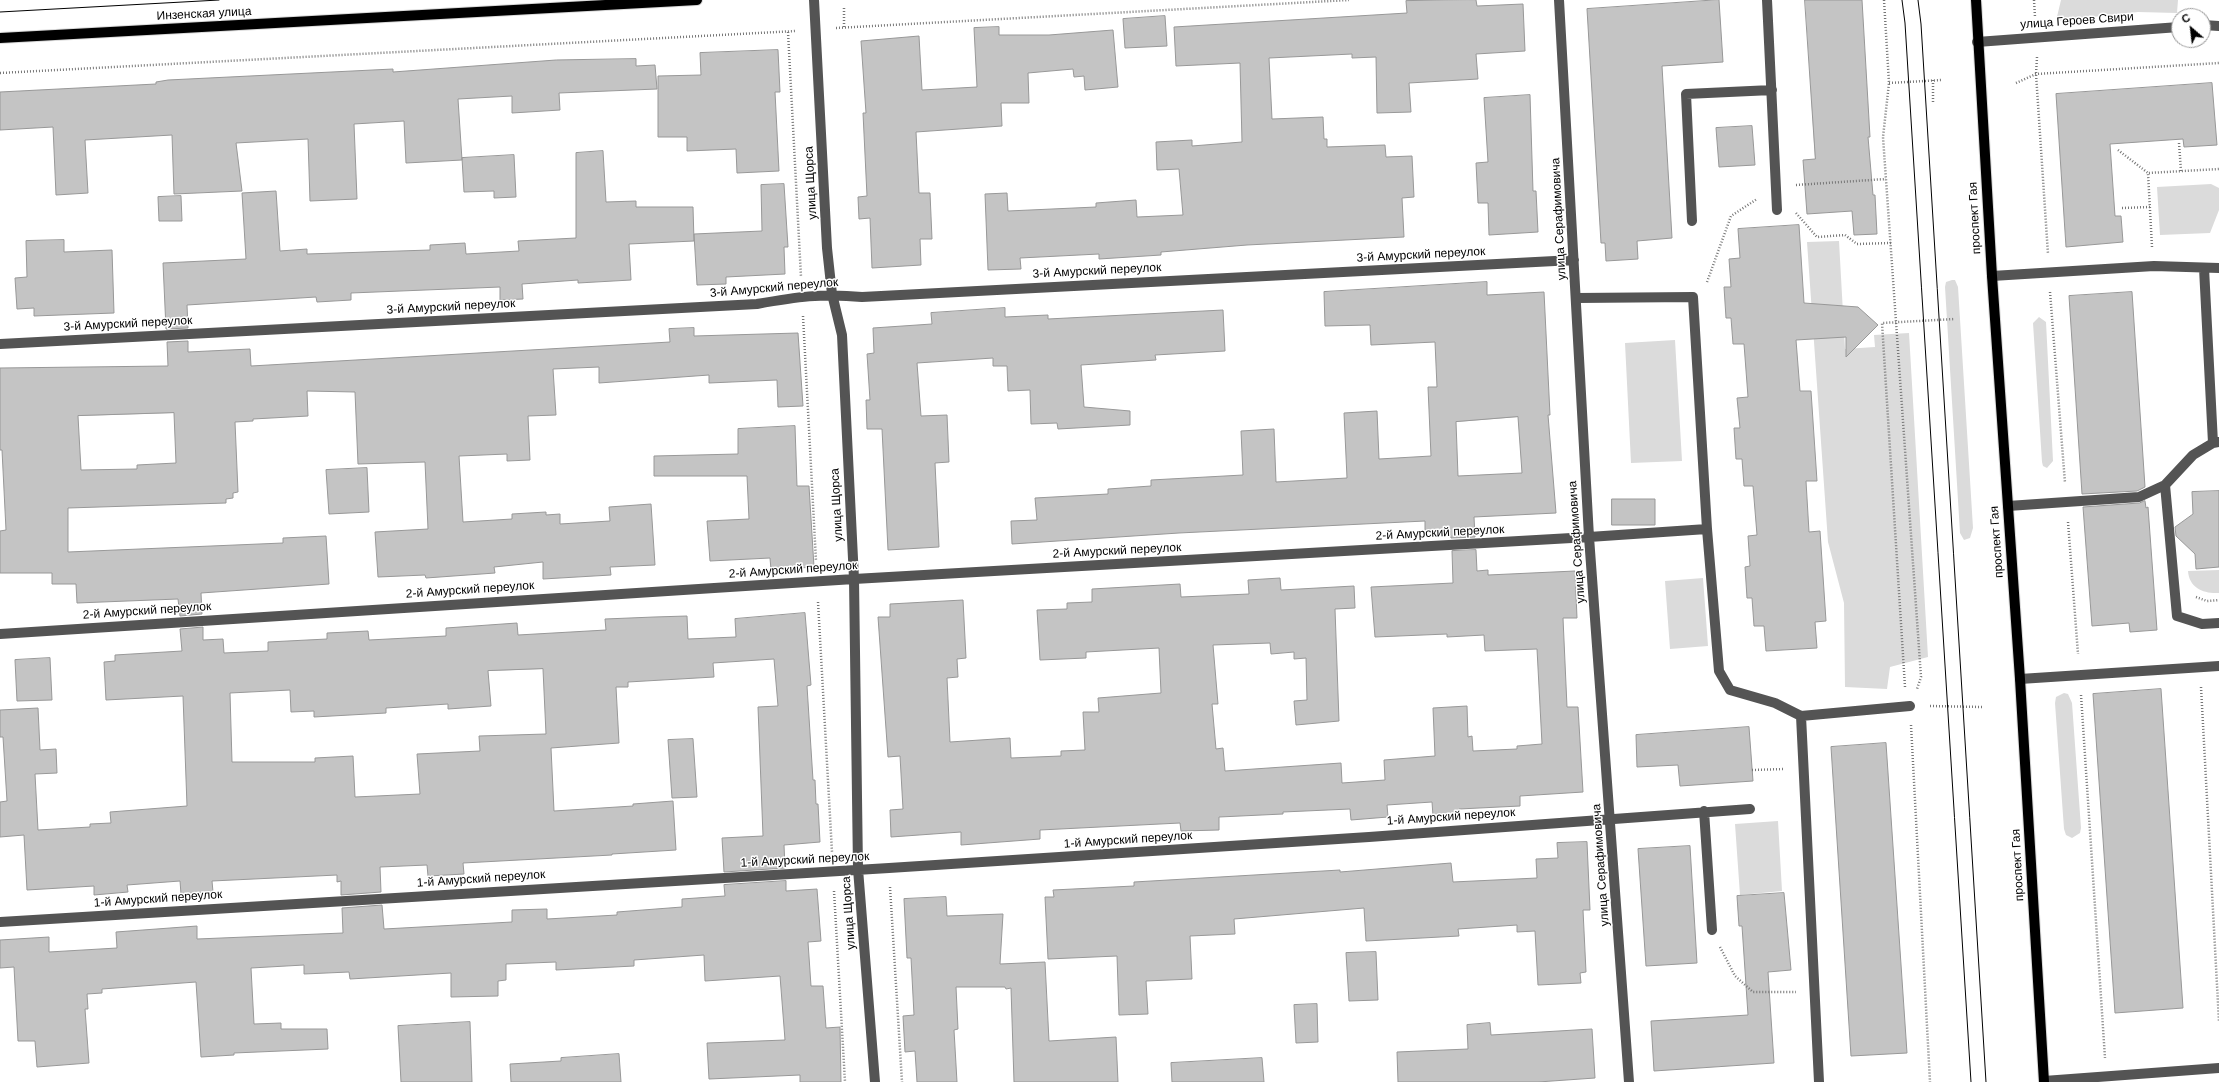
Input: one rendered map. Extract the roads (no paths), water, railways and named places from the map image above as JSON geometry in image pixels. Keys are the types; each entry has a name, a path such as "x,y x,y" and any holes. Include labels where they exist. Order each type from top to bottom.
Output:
{"main road":[{"name":"Инзенская улица","path":"0,38 697,0"},
{"name":"проспект Гая","path":"1976,0 1977,42 2020,679 2044,1081"}],"street":[{"name":"улица Щорса","path":"814,0 827,248 832,294 842,335 854,579 858,869 875,1082"},
{"name":"улица Серафимовича","path":"1559,0 1589,537 1629,1082"},
{"path":"1767,0 1777,210"},
{"name":"улица Героев Свири","path":"1977,42 2171,28"},
{"path":"1692,221 1686,94 1772,90"},
{"name":"3-й Амурский переулок","path":"0,344 757,304 802,296 832,294 862,297 1574,260"},
{"path":"1992,276 2154,266 2219,268"},
{"path":"2008,506 2139,497 2165,485 2193,455 2216,442 2204,268"},
{"path":"1576,298 1693,297 1707,529 1719,671 1730,690 1775,703 1801,716 1910,706"},
{"path":"2165,485 2177,616 2202,624 2219,623"},
{"name":"2-й Амурский переулок","path":"0,634 818,581 1707,529"},
{"path":"2020,679 2219,666"},
{"path":"1801,716 1819,1082"},
{"name":"1-й Амурский переулок","path":"0,922 833,870 889,868 1369,837 1704,811 1750,809"},
{"path":"1704,811 1712,930"},
{"path":"2044,1081 2219,1068"}],"tram line":[{"path":"0,12 219,0"},
{"path":"1902,0 1905,23 1971,1082"},
{"path":"1918,0 1921,24 1986,1082"}]}
